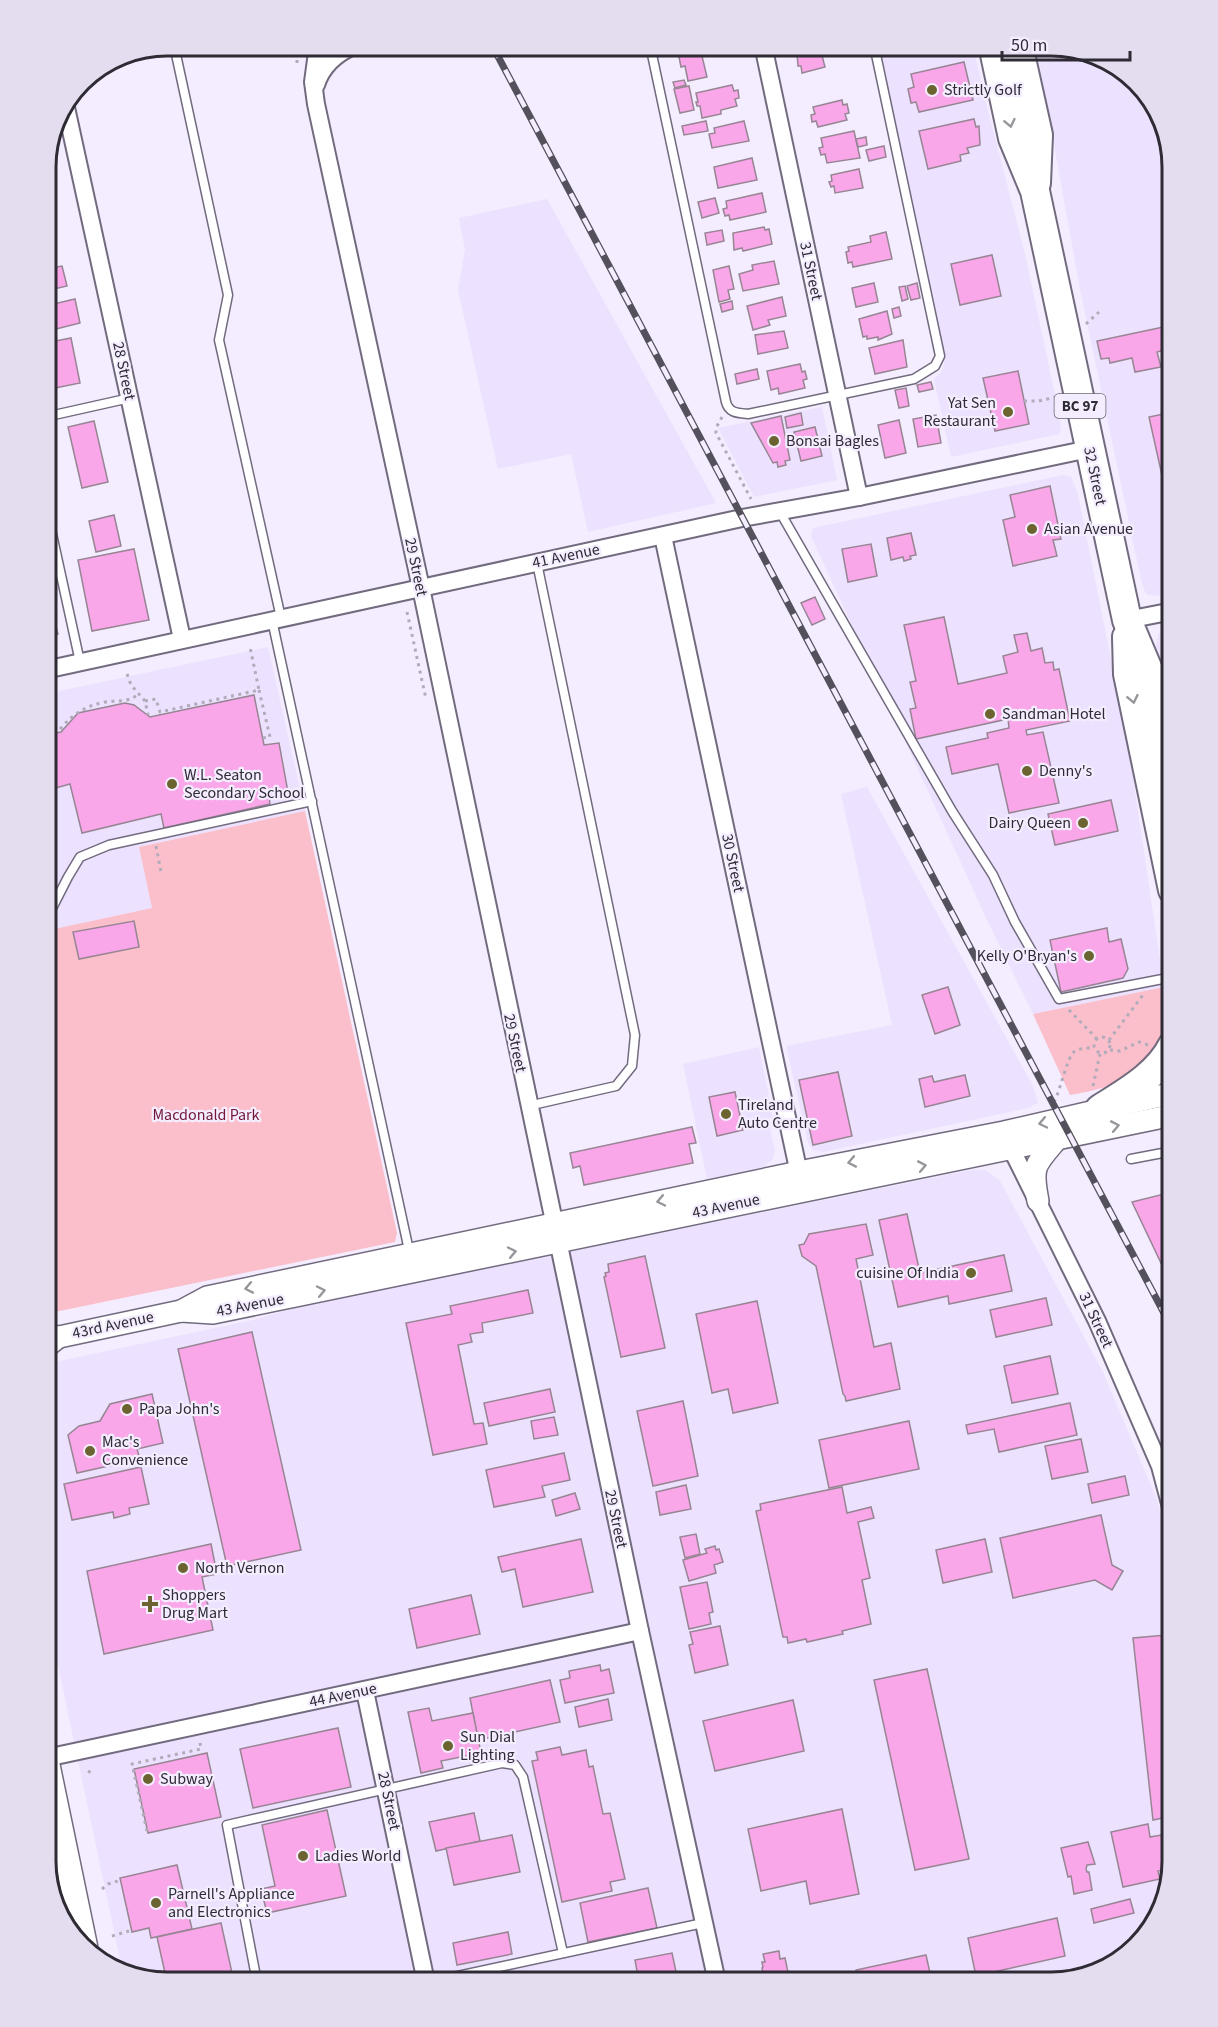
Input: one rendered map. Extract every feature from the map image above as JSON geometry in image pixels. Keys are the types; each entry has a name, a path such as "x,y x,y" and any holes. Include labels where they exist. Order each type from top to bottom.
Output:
{"highway":[{"name":"32 Street","path":"995,56 1013,138 1035,191 1127,620 1148,670 1162,734"},
{"name":"32 Street","path":"1020,56 1038,135 1035,191"},
{"name":"32 Street","path":"1127,620 1128,674 1162,837"},
{"path":"1096,1101 1129,1091 1162,1061"}],"main road":[{"path":"56,1803 84,1935"}],"street":[{"name":"29 Street","path":"316,56 313,81 316,104 421,588 555,1234 715,1972"},
{"name":"29 Street","path":"316,104 316,84 319,74 337,56"},
{"name":"31 Street","path":"765,56 859,497"},
{"name":"28 Street","path":"68,116 183,639"},
{"name":"41 Avenue","path":"56,667 663,536 1089,449"},
{"name":"30 Street","path":"663,536 800,1181"},
{"path":"1127,620 1162,612"},
{"name":"43 Avenue","path":"1007,1140 1096,1101 1162,1094"},
{"name":"43 Avenue","path":"181,1311 213,1313 555,1234 800,1181 1007,1140 1058,1138 1162,1117"},
{"path":"1038,1201 1034,1177 1037,1164 1058,1138"},
{"name":"31 Street","path":"1007,1140 1097,1321 1162,1474"},
{"name":"43 Avenue","path":"181,1311 207,1297 410,1255 555,1234"},
{"name":"43rd Avenue","path":"56,1339 181,1311"},
{"name":"44 Avenue","path":"56,1753 365,1691 640,1631"},
{"name":"28 Street","path":"365,1691 426,1971"}],"lane":[{"path":"176,56 228,295 219,340 312,801 410,1255"},
{"path":"652,56 728,408 733,412 748,414 914,379 935,366 940,356 876,56"},
{"path":"56,415 130,398"},
{"path":"780,512 952,811 993,875 1015,922 1059,999 1162,979"},
{"path":"56,552 80,662"},
{"path":"528,1106 616,1086 632,1066 635,1035 537,563"},
{"path":"56,900 80,857 109,845 312,801"},
{"path":"1131,1160 1162,1153"},
{"path":"255,1971 227,1825 502,1763 515,1765 523,1777 563,1953"},
{"path":"478,1971 703,1923"}],"path":[{"path":"1085,325 1099,312"},
{"path":"1024,401 1058,397"},
{"path":"728,408 716,428 716,433 751,499"},
{"path":"250,647 270,736 263,738"},
{"path":"127,674 130,685 145,701 148,715"},
{"path":"145,701 156,699 160,712 259,690"},
{"path":"60,729 71,716 81,709 107,701 134,698 138,694"},
{"path":"154,835 161,872"},
{"path":"1108,1040 1153,981"},
{"path":"1059,999 1098,1039"},
{"path":"1094,1048 1098,1039 1104,1037 1111,1044 1110,1050"},
{"path":"1054,1103 1060,1090 1067,1061 1072,1053 1079,1049 1094,1048 1100,1053 1106,1053 1110,1050 1120,1051 1139,1042 1162,1046"},
{"path":"1096,1101 1100,1053"},
{"path":"147,1831 132,1764 201,1749 200,1743"},
{"path":"180,1748 181,1753"},
{"path":"88,1771 93,1774"},
{"path":"102,1889 118,1881"},
{"path":"112,1936 129,1932"}],"shaded area":[{"path":"881,56 975,56 1025,254 1060,418 1059,434 951,457 934,379 941,372 944,364"},
{"path":"1038,56 1059,56 1087,61 1113,74 1135,93 1144,105 1159,138 1162,152 1162,595 1146,594 1142,584 1080,289"},
{"path":"547,199 716,503 588,532 571,454 498,469 458,290 465,250 459,218"},
{"path":"822,407 837,480 754,497 718,428"},
{"path":"1063,475 1071,477 1078,494 1128,744 1162,974 1162,987 1033,1014 988,922 811,536 813,528"},
{"path":"1162,630 1162,670 1156,646 1158,635"},
{"name":"W.L. Seaton Secondary School","path":"268,647 305,811 139,847 152,908 56,929 56,692"},
{"path":"867,787 1033,1086 1038,1103 1028,1108 823,1152 813,1150 808,1143 786,1046 892,1025 841,794"},
{"path":"759,1047 773,1117 768,1119 775,1151 773,1159 763,1167 707,1179 683,1064"},
{"path":"971,1170 986,1170 1000,1181 1103,1372 1157,1500 1162,1519 1162,1875 1154,1903 1140,1928 1125,1944 1101,1960 1080,1968 1052,1972 159,1971 131,1966 120,1961 56,1656 56,1362 253,1320 301,1306"}],"green space":[{"name":"Macdonald Park","path":"305,811 397,1233 395,1242 56,1312 56,929 152,908 139,847"},
{"path":"1162,987 1162,1035 1146,1058 1125,1077 1113,1083 1070,1095 1033,1014"}],"building":[{"path":"702,56 707,77 688,81 685,66 681,67 679,57"},
{"path":"797,56 822,56 825,67 802,73 801,66 798,66"},
{"path":"964,62 973,100 919,112 916,102 911,103 908,89 914,87 911,74"},
{"path":"684,80 686,85 675,88 673,82"},
{"path":"732,85 734,91 738,90 739,98 735,99 737,106 721,110 721,114 702,118 700,106 697,106 696,102 698,102 696,93"},
{"path":"689,86 694,110 680,113 674,89"},
{"path":"842,100 843,105 847,104 849,113 845,114 847,120 818,127 816,121 812,122 811,115 815,114 813,107"},
{"path":"974,119 976,127 979,126 980,145 967,148 969,153 960,155 961,161 928,169 919,131"},
{"path":"706,121 708,131 684,135 682,126"},
{"path":"744,121 749,141 712,148 709,134 715,133 714,128"},
{"path":"854,131 860,158 827,163 825,154 821,155 819,148 823,147 821,138"},
{"path":"866,137 867,145 858,147 856,139"},
{"path":"884,146 886,157 869,161 866,150"},
{"path":"752,158 757,180 718,188 714,167"},
{"path":"859,169 863,188 835,193 834,186 831,187 829,182 832,181 831,175"},
{"path":"762,193 766,212 730,220 729,215 725,216 723,209 727,208 726,201"},
{"path":"715,198 719,213 702,218 698,202"},
{"path":"764,227 765,230 769,229 772,244 743,251 742,248 734,250 733,233"},
{"path":"722,230 724,241 707,245 705,233"},
{"path":"886,232 892,259 853,267 852,262 848,263 846,252 849,251 848,247 871,242 870,236"},
{"path":"992,255 1001,296 960,305 951,264"},
{"path":"774,261 779,284 743,291 739,274 753,270 752,265"},
{"path":"62,266 67,286 56,288 56,267"},
{"path":"729,266 734,289 728,290 730,299 719,302 713,270"},
{"path":"874,283 878,302 856,307 852,288"},
{"path":"917,283 920,298 911,300 907,286"},
{"path":"905,286 908,299 902,301 899,287"},
{"path":"782,297 786,316 768,320 770,325 753,330 747,306"},
{"path":"75,299 80,323 56,329 56,303"},
{"path":"732,301 733,309 722,312 720,304"},
{"path":"899,307 901,316 894,318 892,309"},
{"path":"887,311 892,334 878,340 878,337 867,339 867,336 863,337 859,319"},
{"path":"1162,327 1162,351 1157,352 1161,367 1135,372 1132,358 1110,363 1109,358 1101,359 1097,341"},
{"path":"784,331 788,348 758,354 755,335"},
{"path":"71,338 80,383 56,388 56,341"},
{"path":"903,340 907,367 875,374 869,348"},
{"path":"800,364 807,379 803,380 805,388 779,394 778,388 771,390 767,371"},
{"path":"757,369 759,379 737,384 735,374"},
{"name":"Yat Sen Restaurant","path":"1018,371 1029,424 995,431 983,378"},
{"path":"931,382 933,389 919,392 917,385"},
{"path":"906,388 909,406 899,408 895,390"},
{"path":"801,413 803,425 787,428 785,417"},
{"path":"1162,414 1162,476 1149,417"},
{"path":"936,415 941,443 918,447 913,419"},
{"name":"Bonsai Bagles","path":"781,416 790,460 785,461 786,465 778,467 777,462 773,463 751,423"},
{"path":"899,420 906,453 885,458 878,425"},
{"path":"94,421 108,482 82,488 68,427"},
{"path":"815,427 822,456 801,461 794,432"},
{"name":"Asian Avenue","path":"1050,486 1061,539 1053,540 1057,556 1013,566 1003,520 1015,517 1010,495"},
{"path":"114,515 121,546 96,552 89,521"},
{"path":"911,533 916,555 904,561 903,557 891,560 887,538"},
{"path":"871,544 877,576 848,582 842,549"},
{"path":"134,549 149,620 92,631 78,560"},
{"path":"815,597 825,619 812,625 801,603"},
{"name":"Sandman Hotel","path":"944,617 958,684 1007,673 1003,656 1018,652 1014,635 1027,633 1031,651 1042,648 1045,663 1053,662 1054,670 1059,669 1070,721 1026,730 1027,735 1043,732 1059,803 1009,813 998,764 952,774 946,747 988,738 987,733 1009,728 1008,719 916,739 910,709 916,708 910,682 916,681 904,625"},
{"path":"254,695 264,745 279,743 288,792 269,796 270,804 164,828 161,814 82,833 70,784 56,788 56,733 61,732 78,713 125,703 134,705 150,717"},
{"name":"Dairy Queen","path":"1111,800 1118,831 1055,845 1048,814"},
{"path":"134,921 139,947 79,959 73,932"},
{"name":"Kelly O'Bryan's","path":"1107,928 1109,942 1121,939 1128,969 1123,978 1061,992 1050,940"},
{"path":"948,987 960,1025 935,1034 922,995"},
{"path":"838,1072 852,1136 813,1145 799,1080"},
{"path":"965,1075 970,1096 925,1107 919,1079 932,1076 934,1082"},
{"name":"Tireland Auto Centre","path":"735,1092 743,1130 717,1136 709,1097"},
{"path":"692,1127 696,1143 689,1144 693,1163 584,1185 580,1166 573,1168 570,1153"},
{"path":"1162,1194 1162,1265 1132,1202"},
{"path":"907,1214 920,1273 1004,1255 1012,1291 949,1304 948,1296 898,1307 879,1220"},
{"path":"866,1224 873,1255 856,1259 874,1347 891,1343 900,1389 846,1401 816,1266 802,1256 799,1245 804,1244 809,1234"},
{"path":"645,1256 665,1348 621,1357 604,1277 605,1273 609,1272 608,1264"},
{"path":"528,1290 533,1313 482,1323 483,1332 470,1334 472,1342 458,1345 474,1424 483,1423 487,1444 433,1455 406,1323 452,1314 450,1306"},
{"path":"1046,1298 1052,1325 996,1337 990,1310"},
{"path":"757,1301 778,1403 733,1413 728,1389 712,1393 696,1314"},
{"path":"252,1332 301,1550 227,1566 178,1349"},
{"path":"1050,1356 1058,1394 1012,1403 1004,1366"},
{"path":"550,1389 555,1412 489,1426 484,1403"},
{"path":"152,1394 163,1443 137,1449 140,1459 77,1473 68,1435 79,1426 100,1421 110,1404"},
{"path":"683,1401 698,1476 653,1486 637,1411"},
{"path":"1070,1403 1077,1435 999,1452 994,1429 968,1434 966,1425"},
{"path":"554,1417 558,1435 534,1439 531,1421"},
{"path":"909,1421 919,1469 829,1488 819,1440"},
{"path":"1081,1439 1088,1472 1052,1479 1045,1446"},
{"path":"564,1453 570,1480 542,1486 545,1497 494,1507 486,1470"},
{"path":"141,1467 149,1504 129,1508 130,1514 114,1518 113,1512 72,1520 64,1484"},
{"path":"1125,1476 1129,1495 1092,1503 1088,1484"},
{"path":"686,1485 691,1509 660,1515 656,1492"},
{"path":"842,1487 847,1513 871,1507 874,1518 858,1522 870,1578 862,1580 871,1624 842,1631 843,1634 807,1642 806,1639 788,1643 787,1637 783,1637 756,1511 761,1510 760,1504"},
{"path":"575,1493 580,1509 556,1516 552,1500"},
{"path":"1101,1515 1112,1565 1123,1571 1112,1590 1095,1580 1013,1598 1000,1538"},
{"path":"696,1534 700,1554 685,1558 680,1537"},
{"path":"581,1539 593,1592 523,1607 515,1569 502,1572 498,1557"},
{"path":"985,1539 992,1572 943,1583 936,1550"},
{"name":"Shoppers Drug Mart","path":"211,1544 217,1574 202,1577 213,1630 104,1654 87,1571"},
{"path":"715,1546 716,1550 719,1549 723,1562 714,1565 716,1573 689,1581 683,1560 707,1553 705,1549"},
{"path":"707,1582 713,1612 709,1613 711,1624 689,1629 680,1587"},
{"path":"471,1595 480,1634 417,1648 409,1609"},
{"path":"720,1626 728,1665 695,1673 689,1645 693,1644 690,1632"},
{"path":"1162,1635 1162,1818 1153,1820 1133,1638"},
{"path":"600,1665 601,1671 609,1669 614,1693 565,1703 560,1680 570,1678 569,1671"},
{"path":"927,1669 969,1859 915,1870 874,1680"},
{"path":"550,1680 560,1722 478,1740 470,1698"},
{"path":"608,1699 612,1720 579,1727 575,1707"},
{"path":"793,1700 804,1751 715,1771 703,1721"},
{"name":"Sun Dial Lighting","path":"429,1708 432,1721 473,1713 481,1753 441,1761 443,1768 421,1773 408,1712"},
{"path":"338,1728 351,1787 253,1808 240,1749"},
{"path":"560,1747 562,1755 586,1750 589,1767 593,1766 603,1814 610,1813 625,1879 610,1882 612,1891 562,1902 532,1761 538,1760 536,1752"},
{"path":"207,1753 221,1817 148,1833 134,1769"},
{"path":"842,1809 859,1894 810,1904 806,1881 761,1891 748,1829"},
{"name":"Ladies World","path":"327,1810 346,1896 267,1913 261,1889 275,1886 262,1825"},
{"path":"474,1813 480,1841 436,1851 429,1822"},
{"path":"1148,1824 1150,1837 1161,1835 1162,1870 1158,1871 1160,1879 1123,1887 1111,1832"},
{"path":"512,1835 520,1872 454,1885 446,1848"},
{"path":"1088,1842 1095,1864 1087,1865 1086,1869 1089,1872 1092,1890 1074,1894 1071,1876 1068,1877 1061,1848"},
{"name":"Parnell's Appliance and Electronics","path":"177,1865 192,1929 151,1938 149,1928 132,1932 120,1878"},
{"path":"648,1888 657,1928 588,1942 580,1903"},
{"path":"1130,1899 1134,1913 1094,1923 1091,1909"},
{"path":"1057,1918 1065,1956 994,1972 975,1972 968,1938"},
{"path":"221,1923 232,1971 165,1971 157,1937"},
{"path":"508,1932 512,1954 457,1965 453,1943"},
{"path":"779,1951 780,1959 785,1958 788,1972 763,1972 762,1962 765,1962 763,1954"},
{"path":"672,1953 676,1972 637,1972 635,1960"},
{"path":"926,1955 930,1972 856,1972 856,1970"}],"railway":[{"path":"498,56 1162,1309"}],"place":[{"name":"Strictly Golf","path":"932,90"},
{"name":"Yat Sen Restaurant","path":"1008,412"},
{"name":"Bonsai Bagles","path":"774,441"},
{"name":"Asian Avenue","path":"1032,529"},
{"name":"Sandman Hotel","path":"990,714"},
{"name":"Denny's","path":"1027,771"},
{"name":"W.L. Seaton Secondary School","path":"172,784"},
{"name":"Dairy Queen","path":"1083,823"},
{"name":"Kelly O'Bryan's","path":"1089,956"},
{"name":"Tireland Auto Centre","path":"726,1114"},
{"name":"cuisine Of India","path":"971,1273"},
{"name":"Papa John's","path":"127,1409"},
{"name":"Mac's Convenience","path":"90,1451"},
{"name":"North Vernon","path":"183,1568"},
{"name":"Shoppers Drug Mart","path":"150,1604"},
{"name":"Sun Dial Lighting","path":"448,1746"},
{"name":"Subway","path":"148,1779"},
{"name":"Ladies World","path":"303,1856"},
{"name":"Parnell's Appliance and Electronics","path":"156,1903"}]}
